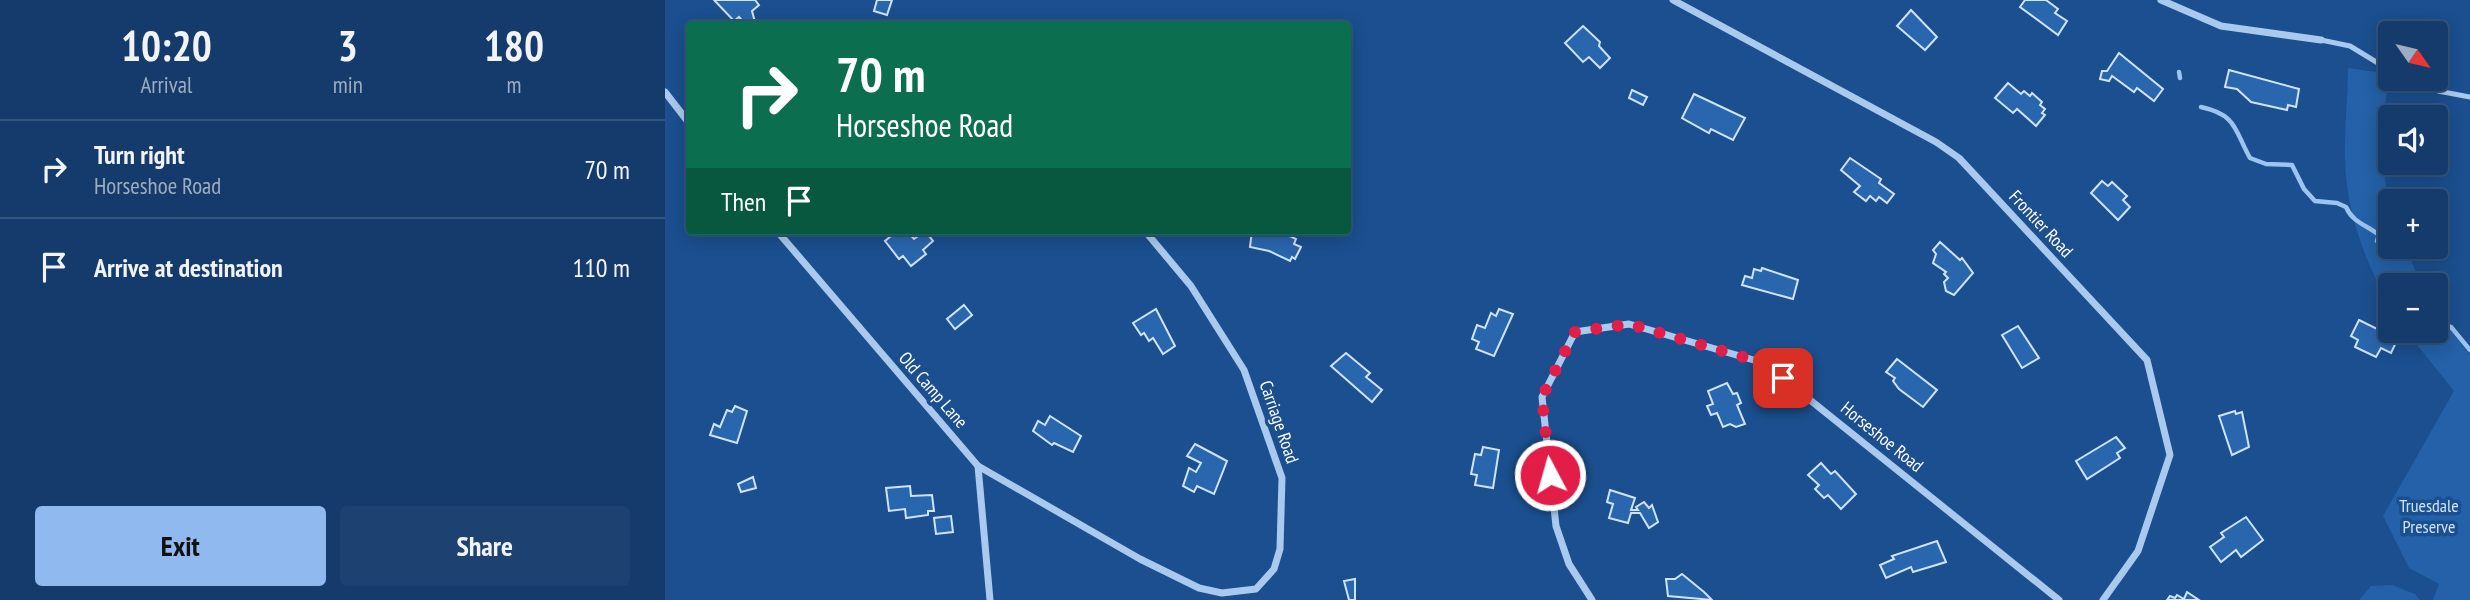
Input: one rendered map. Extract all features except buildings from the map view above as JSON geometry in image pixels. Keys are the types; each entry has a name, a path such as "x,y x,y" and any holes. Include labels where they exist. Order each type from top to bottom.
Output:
{"street":[{"name":"Frontier Road","path":"1673,0 1936,142 1959,158 2147,360 2170,454 2138,551 2103,600"},
{"path":"2161,0 2221,26 2321,40"},
{"path":"665,92 686,119"},
{"name":"Old Camp Lane","path":"780,235 978,466"},
{"name":"Carriage Road","path":"978,466 1140,559 1199,588 1222,593 1256,589 1274,569 1280,549 1282,478 1244,370 1191,286 1148,235"},
{"name":"Horseshoe Road","path":"1592,600 1569,564 1556,526 1542,397 1575,332 1629,324 1764,363 2059,600"},
{"path":"978,466 990,600"}],"lane":[{"path":"2321,40 2350,46 2378,63"},
{"path":"2438,91 2470,97"}],"green space":[{"path":"2348,68 2378,72 2378,91 2387,91 2385,105 2378,105 2378,175 2385,175 2387,189 2378,189 2378,259 2411,259 2416,273 2378,273 2378,282 2353,217 2346,178"},
{"name":"Truesdale Preserve","path":"2448,327 2470,355 2470,600 2433,600 2439,584 2409,568 2383,516 2454,391 2416,343 2448,343"},
{"path":"2392,585 2415,594 2420,600 2359,600 2371,586"}],"waterway":[{"path":"2179,72 2180,78"},
{"path":"2201,107 2213,110 2228,119 2250,158 2266,164 2292,165 2304,189 2315,201 2337,203 2346,207 2356,220 2378,234"},
{"path":"2378,238 2378,242"},
{"path":"2448,326 2470,350"}],"route":[{"path":"1550,475 1542,397 1575,332 1629,324 1764,363 1783,378"}]}
